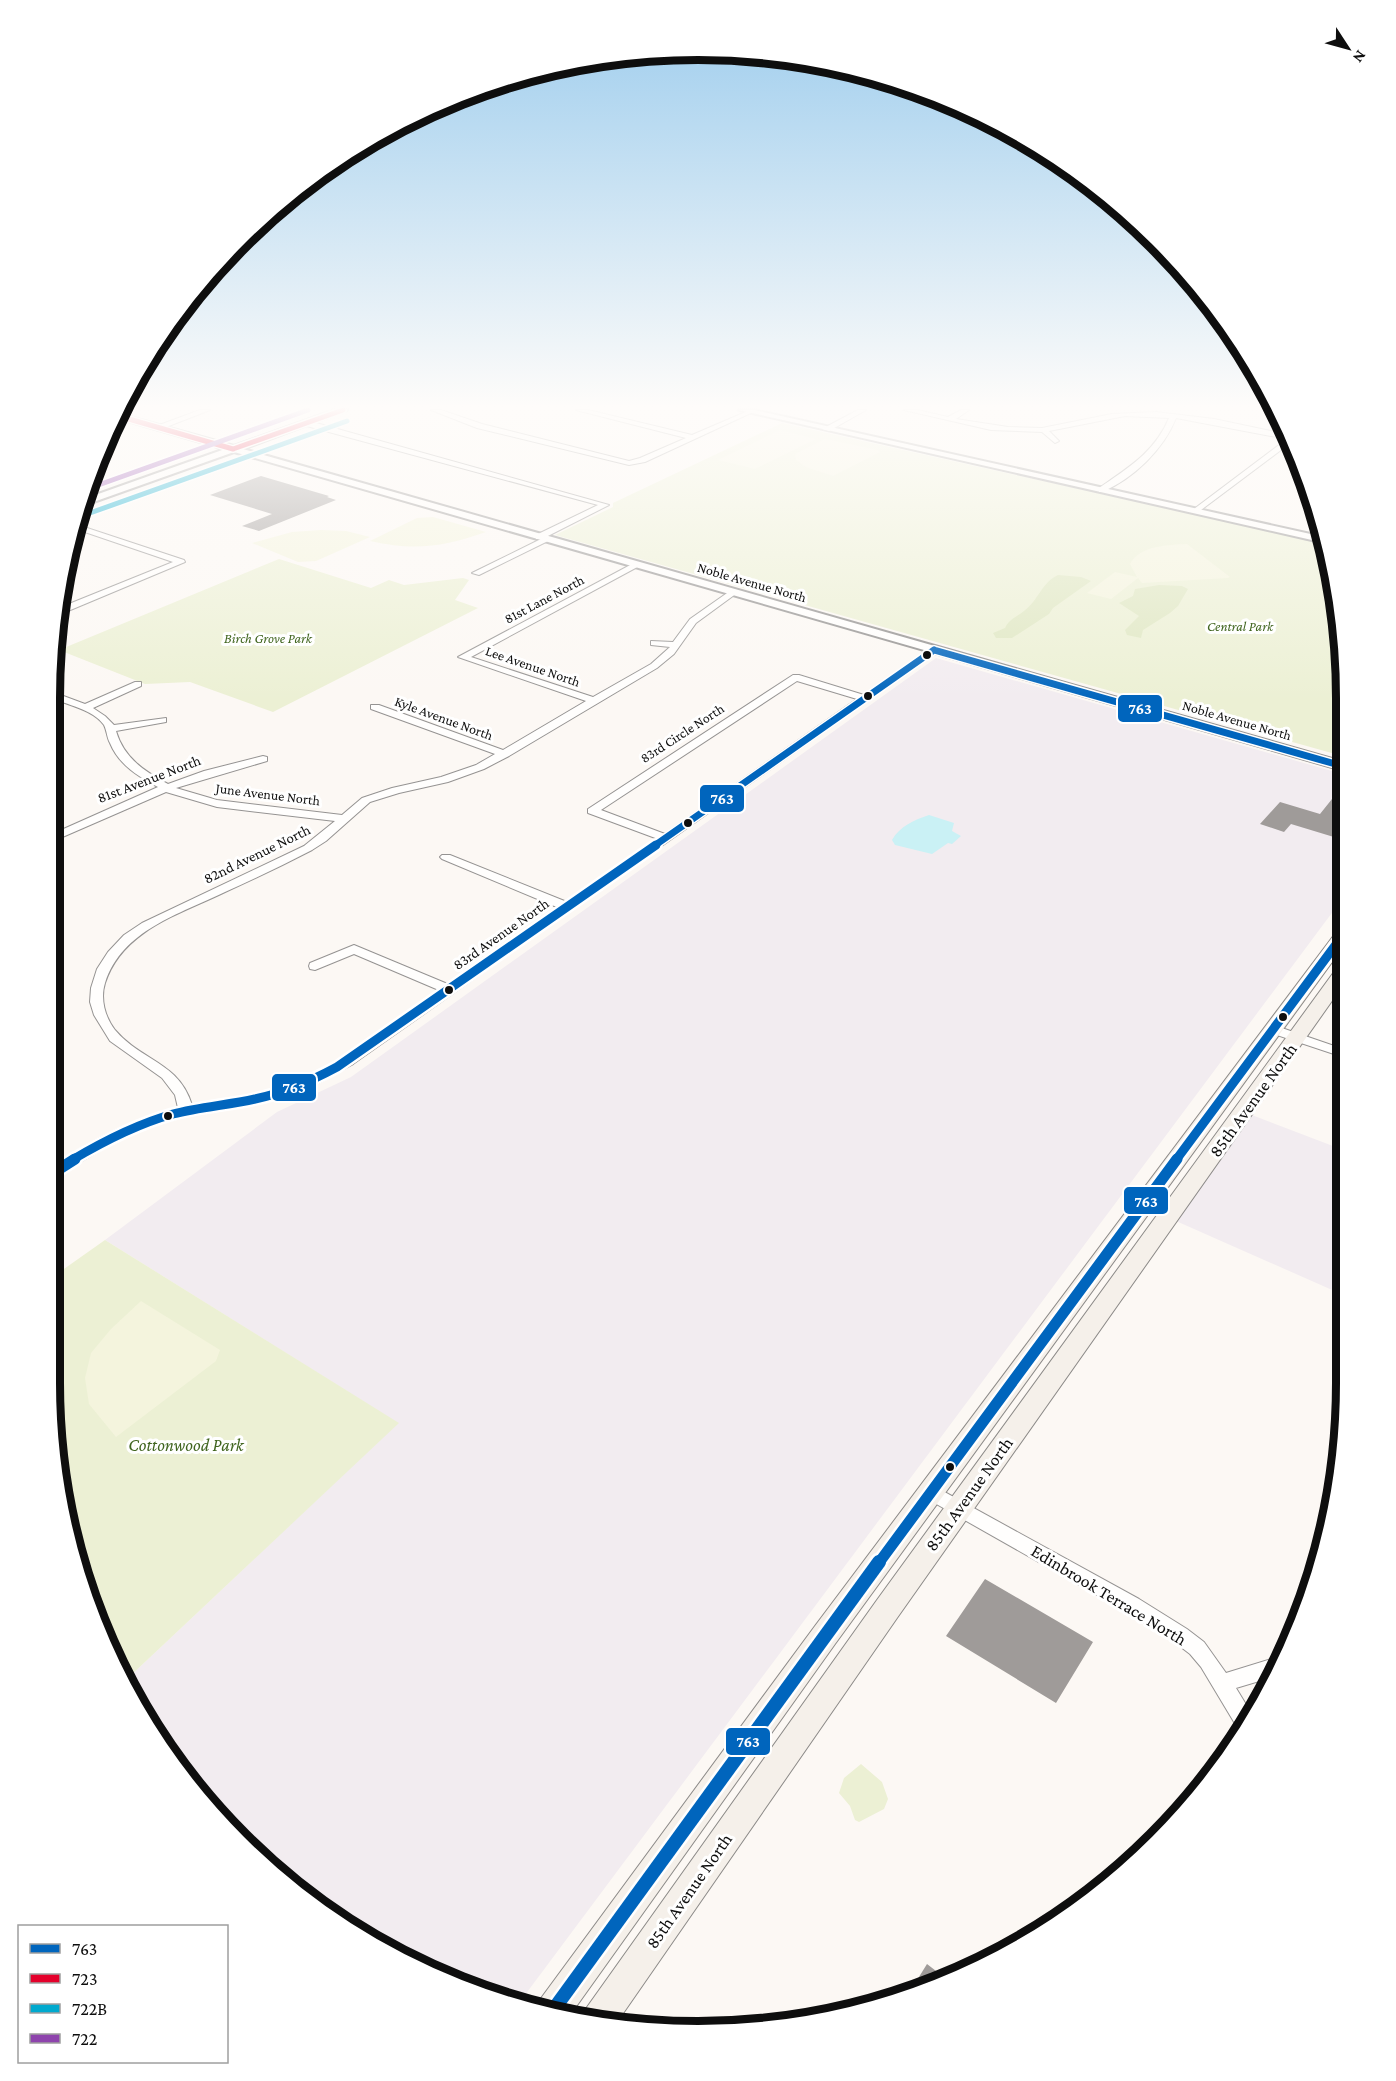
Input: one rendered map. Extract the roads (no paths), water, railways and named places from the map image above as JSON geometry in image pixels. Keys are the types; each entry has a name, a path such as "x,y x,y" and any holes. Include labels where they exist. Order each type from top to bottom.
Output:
{"main road":[{"name":"85th Avenue North","path":"557,2005 930,1492 1336,946"},
{"name":"85th Avenue North","path":"603,2014 960,1508 1336,984"}],"street":[{"name":"Noble Avenue North","path":"435,507 1336,764"},
{"path":"476,573 601,507"},
{"path":"1179,507 1315,538"},
{"path":"1197,511 1202,507"},
{"path":"66,606 181,562 83,529"},
{"name":"81st Lane North","path":"463,657 637,565"},
{"name":"82nd Avenue North","path":"186,1110 183,1096 173,1079 115,1038 98,1010 96,995 98,980 116,950 176,906 308,848 322,839 366,800 380,794 463,774 505,754 664,659 677,645 693,621 733,593"},
{"path":"654,643 677,645"},
{"name":"83rd Avenue North","path":"60,1169 132,1127 186,1110 254,1100 285,1092 326,1076 934,650"},
{"name":"Lee Avenue North","path":"463,657 594,701"},
{"name":"83rd Circle North","path":"665,838 592,810 796,677 863,698"},
{"path":"84,708 138,684"},
{"name":"June Avenue North","path":"60,698 84,708 106,721 111,729 114,742 132,766 166,787 203,800 239,808 343,819"},
{"name":"Kyle Avenue North","path":"375,707 505,754"},
{"path":"111,729 162,720"},
{"name":"81st Avenue North","path":"60,834 115,807 166,787 213,771 263,759"},
{"path":"446,857 568,907"},
{"path":"315,966 354,949 451,990"},
{"path":"1274,1029 1336,1050"},
{"name":"Edinbrook Terrace North","path":"930,1492 1132,1605 1180,1635 1197,1648 1223,1683 1242,1716"},
{"path":"1223,1683 1268,1669"}],"water":[{"path":"929,815 954,823 952,831 961,836 952,844 948,843 932,854 895,845 892,840 903,827"}],"park label":[{"name":"Central Park","path":"1240,626"},
{"name":"Birch Grove Park","path":"268,638"},
{"name":"Cottonwood Park","path":"186,1445"}]}
